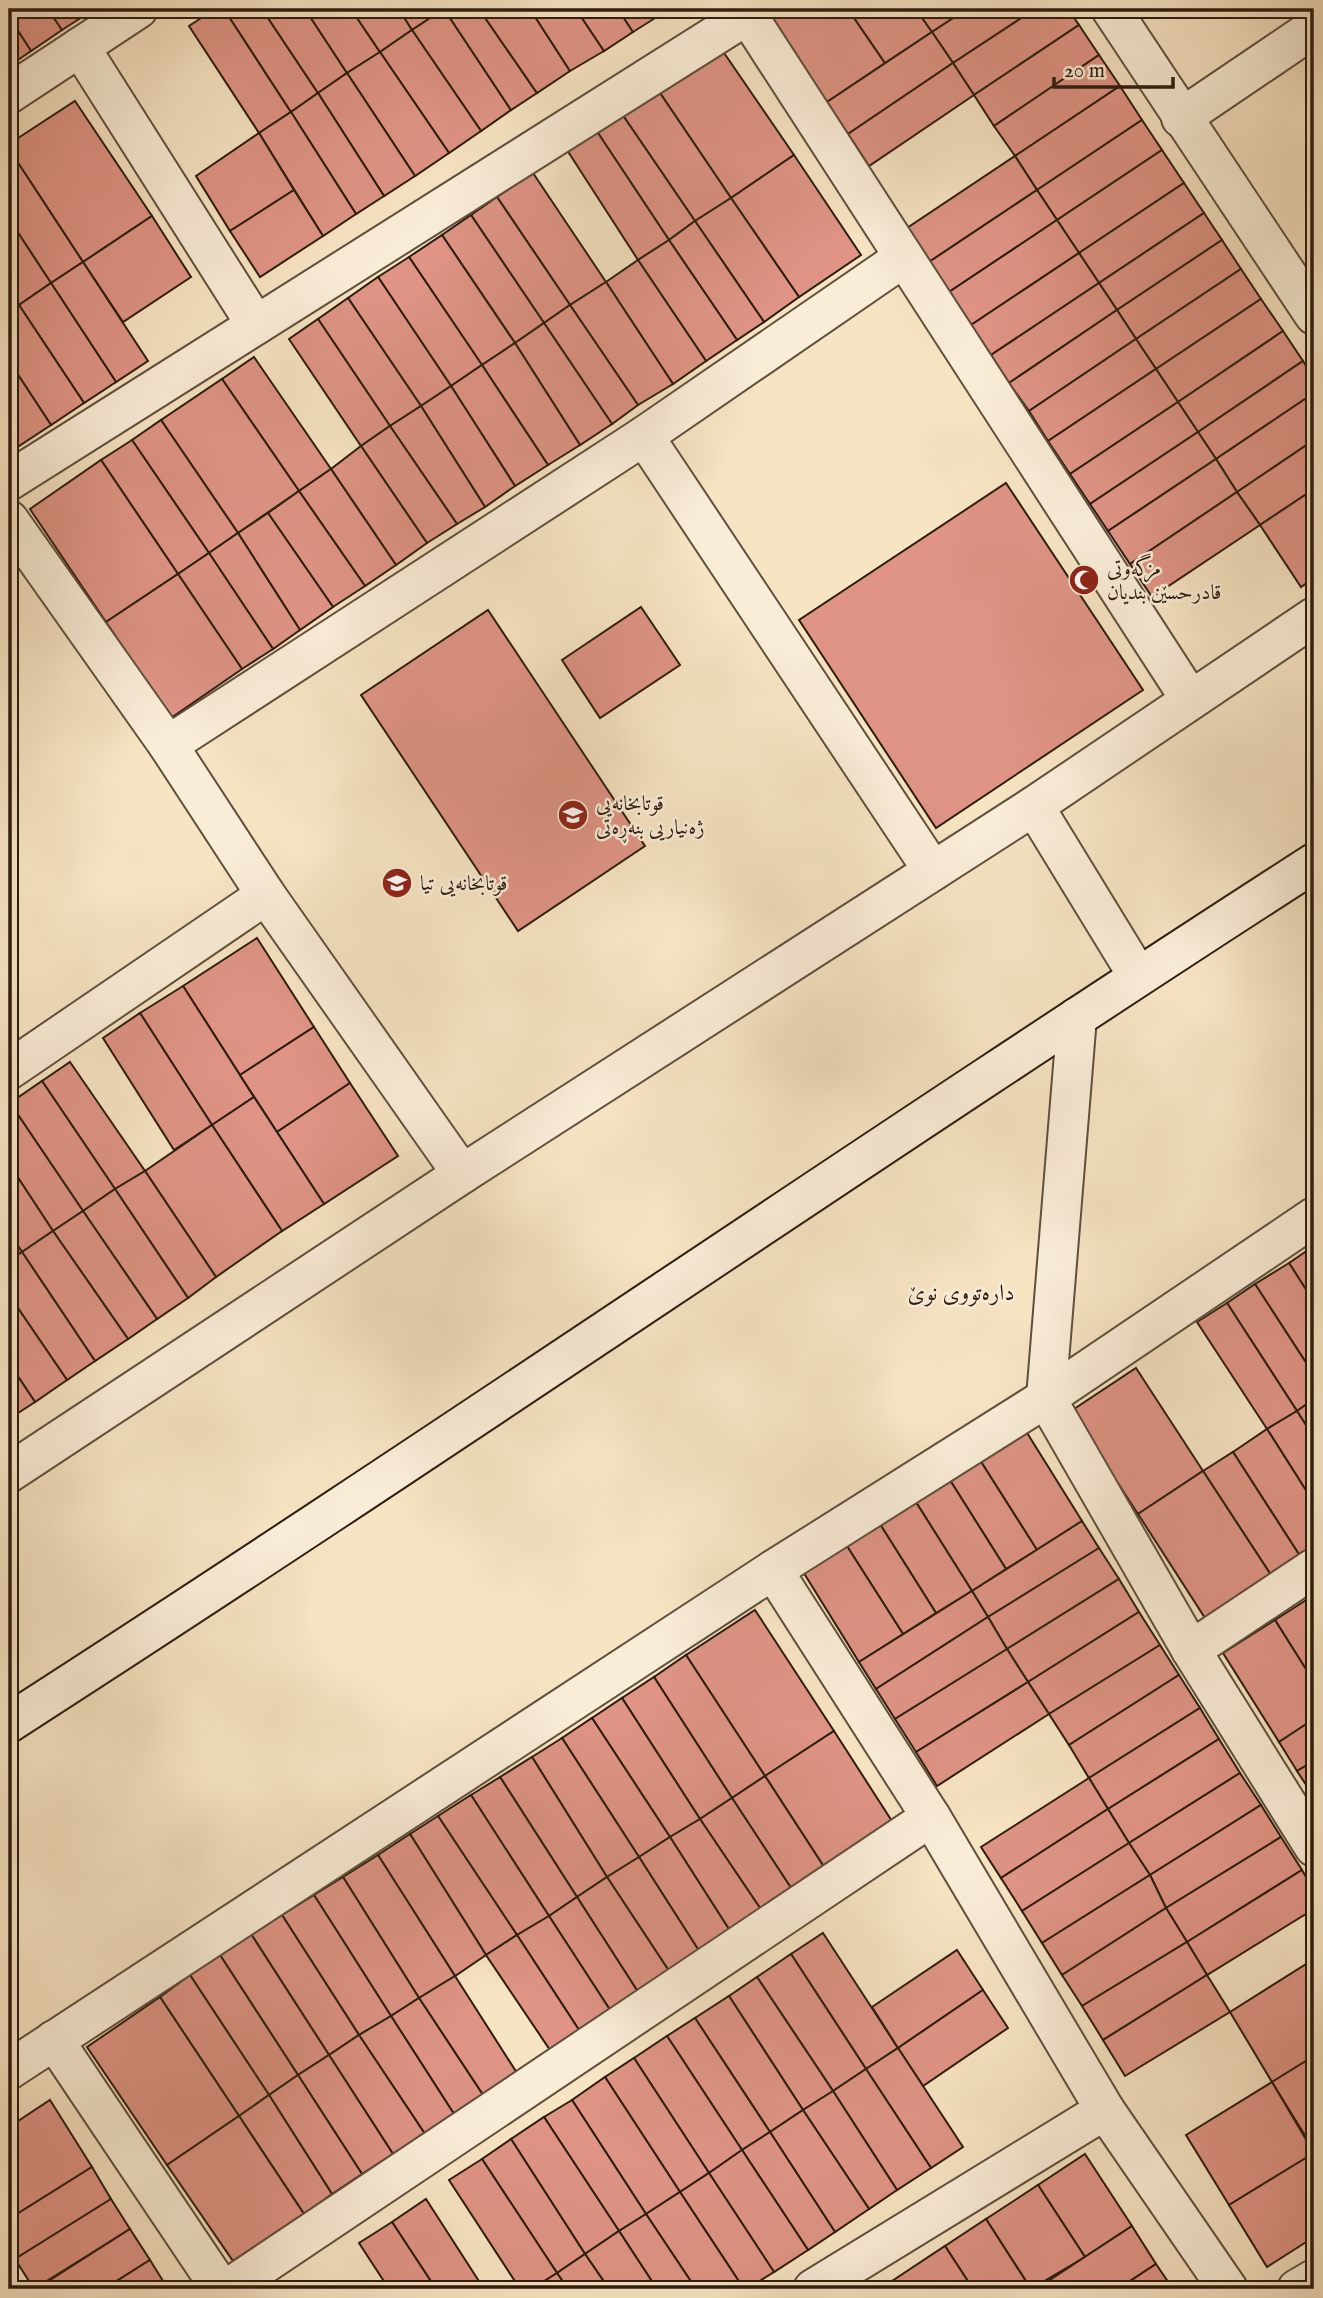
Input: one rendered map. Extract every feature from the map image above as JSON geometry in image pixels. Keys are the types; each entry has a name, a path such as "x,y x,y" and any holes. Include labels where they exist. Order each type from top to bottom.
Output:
{"street":[{"path":"9,94 138,9"},
{"path":"1111,9 1314,316"},
{"path":"9,481 752,12 903,258 1190,699"},
{"path":"1181,118 1314,28"},
{"path":"80,47 256,325"},
{"path":"168,745 644,436 903,258"},
{"path":"644,436 933,871"},
{"path":"9,520 168,745 266,895 462,1174"},
{"path":"9,1473 462,1174 1034,806 1314,617"},
{"path":"1034,806 1138,976"},
{"path":"9,1723 217,1589 1138,976 1314,863"},
{"path":"9,1070 266,895"},
{"path":"1077,1017 1046,1398 1191,1650 1314,1847"},
{"path":"9,2070 773,1570 1046,1398 1314,1217"},
{"path":"1191,1650 1314,1568"},
{"path":"773,1570 930,1817 1105,2110 1228,2289"},
{"path":"227,2289 930,1817"},
{"path":"54,2040 221,2289"},
{"path":"833,2284 1105,2110"},
{"path":"1297,2289 1314,2279"}],"building":[{"path":"9,9 48,9 62,30 31,51 9,17"},
{"path":"48,9 92,9 93,10 62,30"},
{"path":"215,9 224,9 291,112 259,133 189,26"},
{"path":"224,9 262,9 318,93 291,112"},
{"path":"262,9 305,9 347,73 318,93"},
{"path":"305,9 351,9 380,52 347,73"},
{"path":"351,9 399,9 412,30 380,52"},
{"path":"399,9 444,9 412,30"},
{"path":"444,9 511,110 481,131 412,30"},
{"path":"444,9 479,9 537,93 511,110"},
{"path":"479,9 530,9 570,71 537,93"},
{"path":"530,9 576,9 604,51 570,71"},
{"path":"576,9 618,9 633,32 604,51"},
{"path":"618,9 657,9 660,15 633,32"},
{"path":"786,9 848,9 885,63 827,102 771,19"},
{"path":"848,9 916,9 932,32 885,63"},
{"path":"916,9 967,9 932,32"},
{"path":"967,9 1035,9 953,63 932,32"},
{"path":"1035,9 1068,9 1079,25 974,95 953,63"},
{"path":"9,17 31,51 9,66"},
{"path":"1079,25 1099,55 994,126 974,95"},
{"path":"412,30 481,131 449,153 380,52"},
{"path":"932,32 953,63 848,134 827,102"},
{"path":"720,47 794,155 731,198 658,90"},
{"path":"380,52 449,153 415,176 347,73"},
{"path":"1099,55 1120,86 1015,156 994,126"},
{"path":"953,63 974,95 869,166 848,134"},
{"path":"347,73 415,176 384,196 318,93"},
{"path":"1120,86 1142,120 1037,190 1015,156"},
{"path":"658,90 731,198 695,221 622,114"},
{"path":"318,93 384,196 356,214 291,112"},
{"path":"75,101 152,216 83,262 9,149 9,144"},
{"path":"291,112 356,214 323,236 259,133"},
{"path":"622,114 695,221 669,240 596,130"},
{"path":"1142,120 1162,150 1057,220 1037,190"},
{"path":"596,130 669,240 638,260 567,150"},
{"path":"259,133 294,190 230,231 196,176"},
{"path":"9,149 83,262 51,283 9,219"},
{"path":"1162,150 1184,183 1079,253 1057,220"},
{"path":"794,155 861,255 799,297 731,198"},
{"path":"1015,156 1037,190 929,262 907,228"},
{"path":"533,173 606,282 570,305 497,197"},
{"path":"1184,183 1204,213 1099,283 1079,253"},
{"path":"294,190 323,236 260,277 230,231"},
{"path":"1037,190 1057,220 949,292 929,262"},
{"path":"497,197 570,305 544,323 471,215"},
{"path":"731,198 799,297 764,322 695,221"},
{"path":"1204,213 1222,240 1117,310 1099,283"},
{"path":"471,215 544,323 515,343 442,235"},
{"path":"152,216 191,277 123,322 83,262"},
{"path":"9,219 51,283 19,305 9,288"},
{"path":"1057,220 1079,253 971,325 949,292"},
{"path":"695,221 764,322 737,340 669,240"},
{"path":"442,235 515,343 482,365 409,257"},
{"path":"669,240 737,340 706,361 638,260"},
{"path":"1222,240 1241,269 1136,339 1117,310"},
{"path":"1079,253 1099,283 991,355 971,325"},
{"path":"409,257 482,365 451,386 378,277"},
{"path":"638,260 706,361 673,384 606,282"},
{"path":"83,262 148,361 116,382 51,283"},
{"path":"1241,269 1261,299 1156,369 1136,339"},
{"path":"378,277 451,386 421,406 348,298"},
{"path":"606,282 673,384 638,405 570,305"},
{"path":"51,283 116,382 84,403 19,305"},
{"path":"1099,283 1117,310 1009,383 991,355"},
{"path":"9,288 19,305 9,312"},
{"path":"348,298 421,406 390,426 318,319"},
{"path":"1261,299 1283,331 1178,402 1156,369"},
{"path":"19,305 84,403 51,425 9,361 9,312"},
{"path":"570,305 638,405 612,424 544,323"},
{"path":"1117,310 1136,339 1029,411 1009,383"},
{"path":"318,319 390,426 361,446 289,339"},
{"path":"544,323 612,424 580,445 515,343"},
{"path":"1283,331 1303,361 1198,432 1178,402"},
{"path":"1136,339 1156,369 1048,441 1029,411"},
{"path":"515,343 580,445 548,465 482,365"},
{"path":"254,357 331,469 299,491 222,379"},
{"path":"9,361 51,425 19,446 9,430"},
{"path":"1303,361 1314,379 1314,393 1216,459 1198,432"},
{"path":"482,365 548,465 515,486 451,386"},
{"path":"1156,369 1178,402 1070,474 1048,441"},
{"path":"222,379 299,491 238,533 161,420"},
{"path":"451,386 515,486 485,507 421,406"},
{"path":"1314,393 1314,440 1237,492 1216,459"},
{"path":"1178,402 1198,432 1090,504 1070,474"},
{"path":"421,406 485,507 457,524 390,426"},
{"path":"161,420 238,533 209,553 132,440"},
{"path":"390,426 457,524 427,543 361,446"},
{"path":"1198,432 1216,459 1108,531 1090,504"},
{"path":"132,440 209,553 178,574 101,460"},
{"path":"1314,440 1314,489 1260,525 1237,492"},
{"path":"361,446 427,543 396,565 331,469"},
{"path":"1216,459 1237,492 1130,564 1108,531"},
{"path":"101,460 178,574 106,622 30,509"},
{"path":"331,469 396,565 365,586 299,491"},
{"path":"1006,483 1143,690 936,828 799,620"},
{"path":"1314,489 1314,578 1301,587 1260,525"},
{"path":"299,491 365,586 333,607 268,513"},
{"path":"1237,492 1260,525 1152,597 1130,564"},
{"path":"268,513 333,607 300,630 238,533"},
{"path":"238,533 300,630 273,649 209,553"},
{"path":"209,553 273,649 242,669 178,574"},
{"path":"178,574 242,669 171,718 106,622"},
{"path":"641,607 680,665 600,718 562,660"},
{"path":"488,610 645,846 518,931 361,695"},
{"path":"257,938 314,1027 240,1075 183,986"},
{"path":"183,986 254,1097 212,1125 140,1013"},
{"path":"140,1013 212,1125 174,1150 103,1038"},
{"path":"314,1027 350,1083 277,1132 240,1075"},
{"path":"70,1062 145,1171 115,1189 42,1081"},
{"path":"42,1081 115,1189 83,1211 10,1103"},
{"path":"350,1083 398,1156 324,1204 277,1132"},
{"path":"254,1097 324,1204 282,1231 212,1125"},
{"path":"10,1103 83,1211 53,1231 9,1164"},
{"path":"212,1125 282,1231 216,1277 145,1171"},
{"path":"9,1164 53,1231 22,1252 9,1233"},
{"path":"145,1171 216,1277 188,1298 115,1189"},
{"path":"115,1189 188,1298 157,1319 83,1211"},
{"path":"83,1211 157,1319 128,1339 53,1231"},
{"path":"53,1231 128,1339 95,1361 22,1252"},
{"path":"9,1233 22,1252 9,1261"},
{"path":"1314,1246 1314,1302 1289,1263"},
{"path":"22,1252 95,1361 67,1380 9,1295 9,1261"},
{"path":"1289,1263 1314,1302 1314,1375 1255,1284"},
{"path":"1255,1284 1314,1375 1314,1399 1297,1411 1227,1303"},
{"path":"9,1295 67,1380 35,1402 9,1363"},
{"path":"1227,1303 1297,1411 1267,1429 1197,1322"},
{"path":"9,1363 35,1402 9,1419"},
{"path":"1136,1368 1203,1471 1138,1514 1071,1411"},
{"path":"1314,1399 1314,1438 1297,1411"},
{"path":"1297,1411 1314,1438 1314,1503 1267,1429"},
{"path":"1024,1428 1082,1521 1037,1550 978,1457"},
{"path":"1267,1429 1314,1503 1314,1546 1300,1556 1233,1452"},
{"path":"1233,1452 1300,1556 1271,1575 1203,1471"},
{"path":"978,1457 1037,1550 1006,1569 948,1477"},
{"path":"1203,1471 1271,1575 1205,1618 1138,1514"},
{"path":"948,1477 1006,1569 972,1591 914,1499"},
{"path":"914,1499 972,1591 936,1613 878,1521"},
{"path":"878,1521 936,1613 903,1634 845,1543"},
{"path":"1082,1521 1099,1548 988,1617 972,1591"},
{"path":"845,1543 903,1634 859,1662 802,1570"},
{"path":"1099,1548 1119,1579 1007,1649 988,1617"},
{"path":"1119,1579 1139,1612 1028,1682 1007,1649"},
{"path":"972,1591 988,1617 876,1689 859,1662"},
{"path":"1314,1595 1314,1682 1275,1620"},
{"path":"755,1610 834,1731 765,1776 686,1655"},
{"path":"1139,1612 1160,1645 1049,1714 1028,1682"},
{"path":"988,1617 1007,1649 895,1719 876,1689"},
{"path":"1275,1620 1314,1682 1314,1719 1279,1742 1223,1653"},
{"path":"1160,1645 1179,1675 1069,1745 1049,1714"},
{"path":"1007,1649 1028,1682 916,1752 895,1719"},
{"path":"686,1655 765,1776 732,1798 654,1677"},
{"path":"1179,1675 1200,1708 1089,1778 1069,1745"},
{"path":"654,1677 732,1798 700,1819 622,1698"},
{"path":"1028,1682 1049,1714 937,1786 916,1752"},
{"path":"622,1698 700,1819 670,1837 592,1718"},
{"path":"1200,1708 1219,1739 1108,1809 1089,1778"},
{"path":"592,1718 670,1837 639,1857 562,1738"},
{"path":"1314,1719 1314,1761 1297,1771 1279,1742"},
{"path":"834,1731 897,1829 828,1873 765,1776"},
{"path":"562,1738 639,1857 607,1877 532,1757"},
{"path":"1219,1739 1240,1773 1129,1843 1108,1809"},
{"path":"532,1757 607,1877 577,1897 500,1777"},
{"path":"1314,1761 1314,1797 1297,1771"},
{"path":"1240,1773 1261,1805 1150,1875 1129,1843"},
{"path":"765,1776 828,1873 795,1894 732,1798"},
{"path":"500,1777 577,1897 549,1916 471,1795"},
{"path":"1089,1778 1108,1809 1001,1878 981,1847"},
{"path":"471,1795 549,1916 517,1935 438,1816"},
{"path":"732,1798 795,1894 764,1914 700,1819"},
{"path":"1261,1805 1281,1837 1166,1908 1150,1875"},
{"path":"1108,1809 1129,1843 1022,1911 1001,1878"},
{"path":"438,1816 517,1935 486,1955 410,1834"},
{"path":"700,1819 764,1914 732,1934 670,1837"},
{"path":"410,1834 486,1955 455,1976 378,1855"},
{"path":"670,1837 732,1934 701,1954 639,1857"},
{"path":"1281,1837 1302,1870 1187,1942 1166,1908"},
{"path":"1129,1843 1150,1875 1042,1943 1022,1911"},
{"path":"378,1855 455,1976 419,1998 343,1877"},
{"path":"639,1857 701,1954 671,1974 607,1877"},
{"path":"1302,1870 1314,1891 1314,1909 1207,1975 1187,1942"},
{"path":"1150,1875 1166,1908 1062,1975 1042,1943"},
{"path":"343,1877 419,1998 391,2016 314,1895"},
{"path":"607,1877 671,1974 640,1995 577,1897"},
{"path":"314,1895 391,2016 359,2035 282,1915"},
{"path":"577,1897 640,1995 612,2013 549,1916"},
{"path":"1166,1908 1187,1942 1082,2006 1062,1975"},
{"path":"282,1915 359,2035 329,2055 251,1934"},
{"path":"549,1916 612,2013 581,2033 517,1935"},
{"path":"823,1933 898,2048 866,2069 791,1954"},
{"path":"251,1934 329,2055 298,2075 220,1955"},
{"path":"517,1935 581,2033 552,2053 486,1955"},
{"path":"1187,1942 1207,1975 1103,2040 1082,2006"},
{"path":"957,1950 983,1990 898,2048 872,2007"},
{"path":"791,1954 866,2069 833,2091 757,1977"},
{"path":"220,1955 298,2075 269,2095 190,1975"},
{"path":"1314,1959 1314,2056 1272,2082 1230,2012"},
{"path":"190,1975 269,2095 239,2116 160,1997"},
{"path":"1207,1975 1230,2012 1125,2076 1103,2040"},
{"path":"455,1976 517,2073 483,2095 419,1998"},
{"path":"757,1977 833,2091 803,2110 729,1996"},
{"path":"983,1990 1008,2028 923,2086 898,2048"},
{"path":"729,1996 803,2110 770,2132 695,2018"},
{"path":"160,1997 239,2116 167,2165 87,2047"},
{"path":"419,1998 483,2095 454,2114 391,2016"},
{"path":"391,2016 454,2114 425,2134 359,2035"},
{"path":"695,2018 770,2132 742,2150 667,2036"},
{"path":"359,2035 425,2134 393,2154 329,2055"},
{"path":"667,2036 742,2150 709,2173 634,2058"},
{"path":"898,2048 963,2147 931,2168 866,2069"},
{"path":"329,2055 393,2154 362,2174 298,2075"},
{"path":"1314,2056 1314,2150 1272,2082"},
{"path":"634,2058 709,2173 680,2192 605,2077"},
{"path":"866,2069 931,2168 897,2190 833,2091"},
{"path":"298,2075 362,2174 332,2194 269,2095"},
{"path":"605,2077 680,2192 646,2214 572,2100"},
{"path":"1272,2082 1314,2153 1229,2205 1186,2135"},
{"path":"833,2091 897,2190 869,2209 803,2110"},
{"path":"269,2095 332,2194 304,2214 239,2116"},
{"path":"50,2100 92,2167 9,2219 9,2127"},
{"path":"572,2100 646,2214 619,2231 544,2117"},
{"path":"803,2110 869,2209 835,2232 770,2132"},
{"path":"239,2116 304,2214 233,2261 167,2165"},
{"path":"544,2117 619,2231 585,2254 511,2139"},
{"path":"770,2132 835,2232 808,2250 742,2150"},
{"path":"511,2139 585,2254 557,2273 482,2159"},
{"path":"742,2150 808,2250 774,2272 709,2173"},
{"path":"1314,2153 1314,2237 1267,2267 1229,2205"},
{"path":"1085,2154 1132,2226 1085,2257 1038,2185"},
{"path":"482,2159 557,2273 532,2289 520,2289 449,2180"},
{"path":"92,2167 111,2199 15,2259 9,2250 9,2219"},
{"path":"709,2173 774,2272 747,2289 744,2289 680,2192"},
{"path":"1038,2185 1085,2257 1031,2289 986,2219"},
{"path":"680,2192 744,2289 696,2289 646,2214"},
{"path":"111,2199 130,2229 34,2289 15,2259"},
{"path":"426,2199 484,2289 436,2289 392,2222"},
{"path":"646,2214 696,2289 657,2289 619,2231"},
{"path":"986,2219 1031,2289 973,2289 945,2246"},
{"path":"392,2222 436,2289 389,2289 359,2243"},
{"path":"1132,2226 1156,2264 1118,2289 1036,2289"},
{"path":"130,2229 150,2260 104,2289 36,2289"},
{"path":"619,2231 657,2289 609,2289 585,2254"},
{"path":"945,2246 973,2289 893,2289 889,2283"},
{"path":"585,2254 609,2289 568,2289 557,2273"},
{"path":"150,2260 168,2289 104,2289"},
{"path":"1156,2264 1173,2289 1118,2289"},
{"path":"557,2273 568,2289 532,2289"}],"place":[{"name":"مزگەوتی قادرحسێن بندیان","path":"1084,580"},
{"name":"قوتابخانەیی ژەنیاریی بنەڕەتی","path":"573,815"},
{"name":"قوتابخانەیی تیا","path":"397,883"}],"district":[{"name":"دارەتووی نوێ","path":"961,1292"}]}
